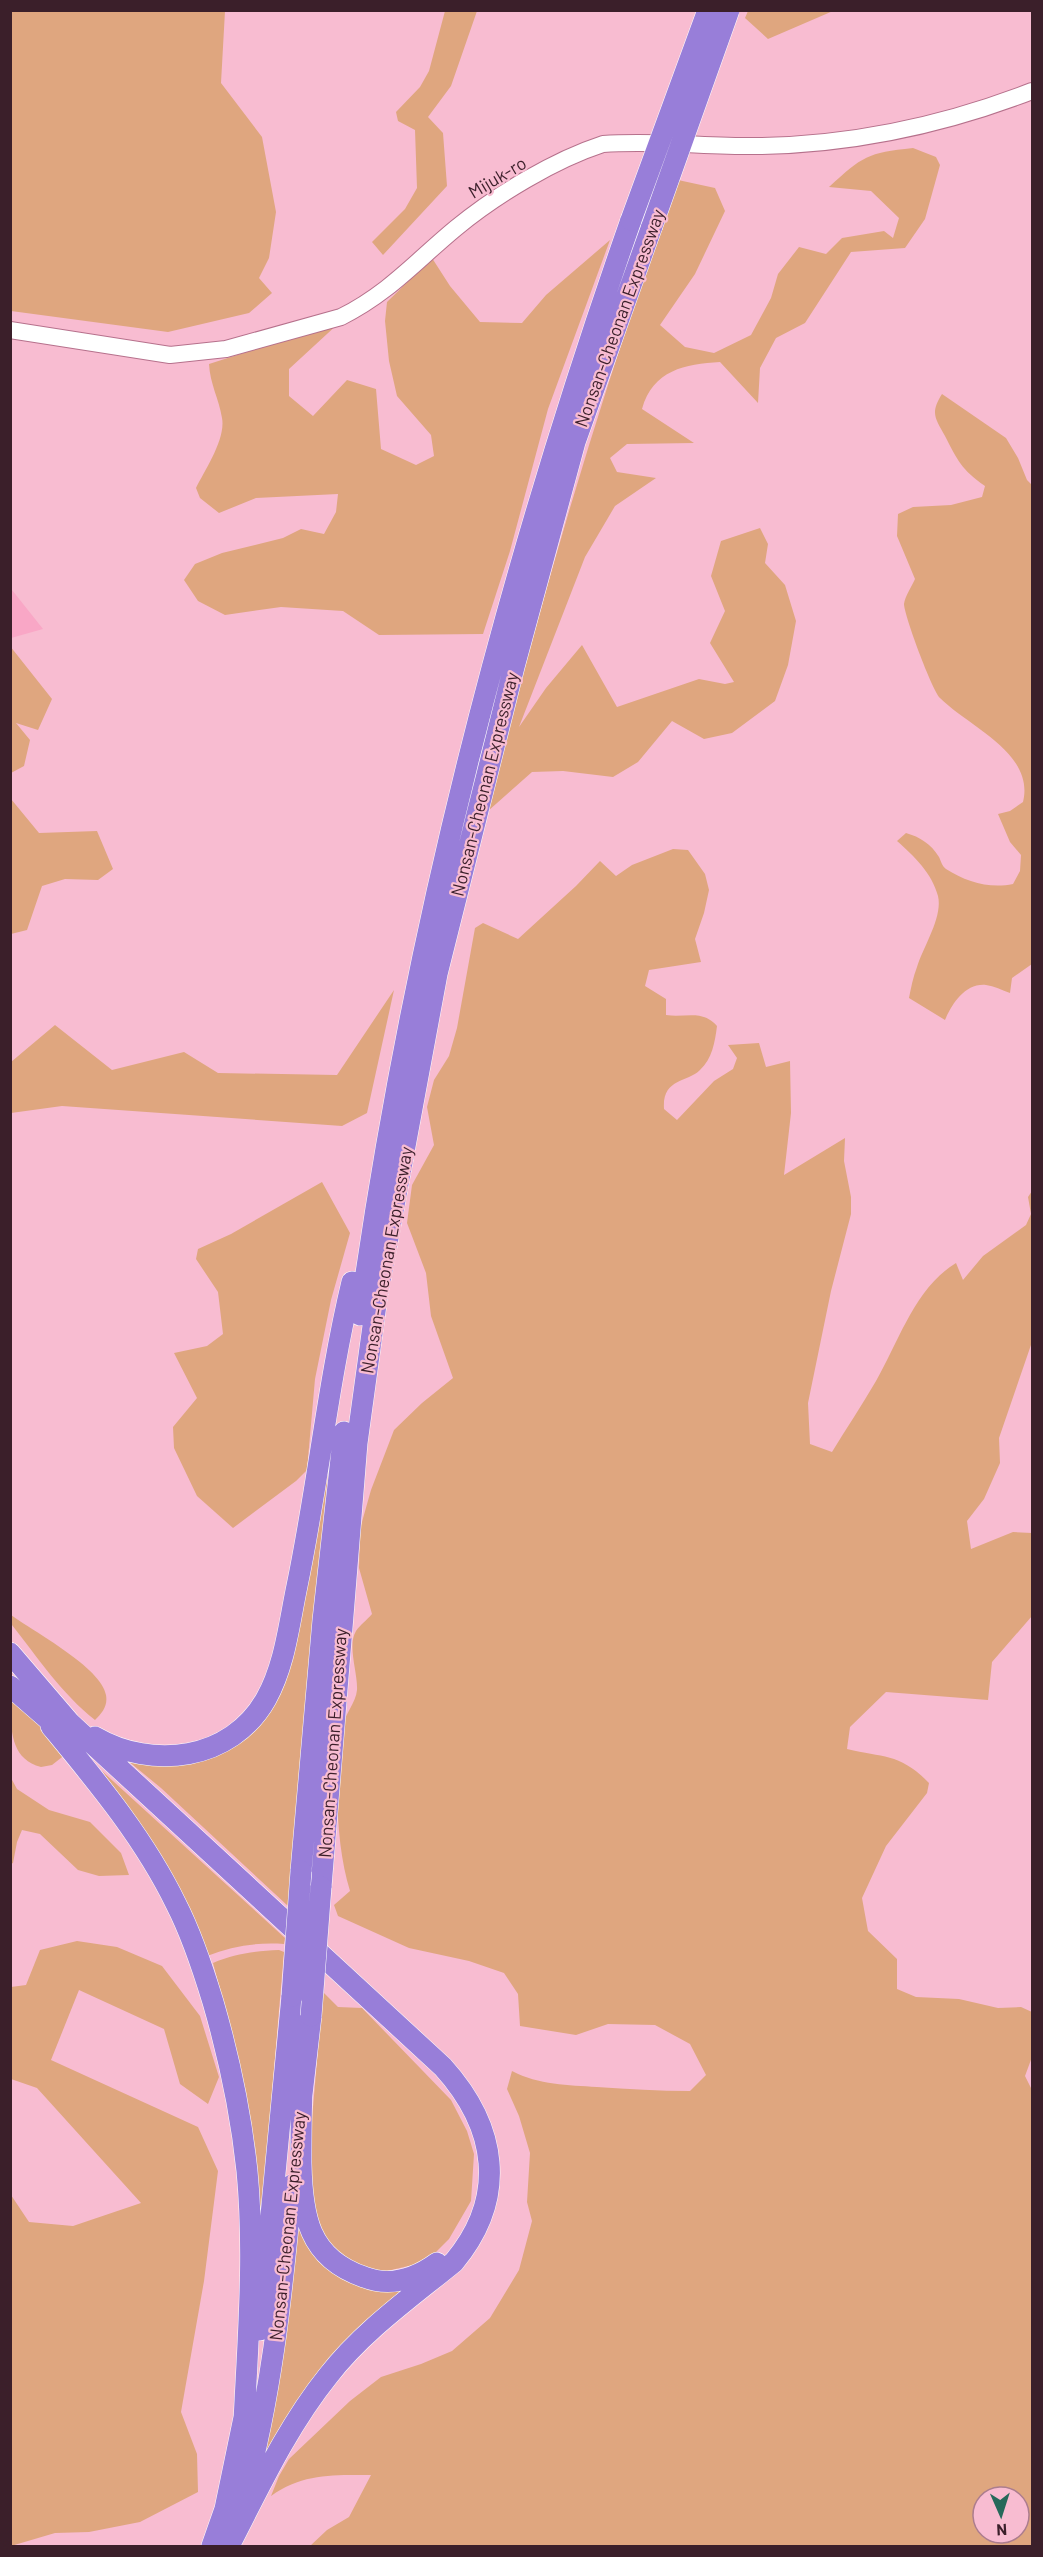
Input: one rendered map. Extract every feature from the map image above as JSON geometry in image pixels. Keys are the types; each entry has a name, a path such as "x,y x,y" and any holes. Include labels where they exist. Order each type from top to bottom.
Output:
{"highway":[{"name":"Nonsan-Cheonan Expressway","path":"212,2547 225,2509 244,2421 263,2310 323,1620 343,1434 388,1136 415,989 495,651 601,304 708,10"},
{"name":"Nonsan-Cheonan Expressway","path":"229,2547 253,2454 280,2315 311,2016 357,1443 377,1296 437,974 514,667 575,441 729,10"},
{"path":"70,1723 98,1739 129,1752 146,1756 183,1756 205,1751 230,1738 250,1721 265,1701 282,1659 311,1514 342,1326 388,1136"},
{"path":"10,1653 70,1723 443,2067 471,2104 486,2140 490,2166 488,2192 480,2220 462,2252 454,2262 360,2340 329,2374 307,2403 280,2449 229,2547"},
{"path":"10,1686 38,1709 448,2088 474,2136 478,2151 479,2184 476,2202 465,2229 446,2255 436,2264 424,2272 402,2280 372,2280 343,2268 321,2248 310,2232 304,2212 301,2141 302,2090"},
{"path":"38,1709 100,1785 160,1874 187,1927 218,2020 233,2086 247,2172 250,2249 244,2421"}],"street":[{"name":"Mijuk-ro","path":"10,330 148,353 190,354 226,349 341,317 357,309 390,288 476,211 516,186 584,150 603,144 760,146 831,143 890,132 955,116 1032,91"}],"shaded area":[{"path":"11,10 225,11 221,83 262,137 276,212 269,258 259,278 272,293 249,313 168,332 11,311"},
{"path":"748,10 833,11 768,39 745,18"},
{"path":"445,11 477,11 451,86 428,117 443,133 447,186 383,255 372,242 405,209 417,188 415,130 398,121 396,112 420,87 429,71"},
{"path":"913,148 936,157 940,165 925,219 905,248 851,252 805,323 776,338 760,368 758,403 720,362 683,367 654,385 642,409 694,443 627,444 610,458 617,472 656,478 615,506 585,557 519,727 546,688 582,645 617,707 699,679 725,684 734,682 710,643 725,611 711,576 721,541 760,528 768,544 765,563 785,585 796,621 788,665 775,701 732,733 704,739 672,721 638,762 613,777 563,771 532,772 488,811 529,652 574,493 624,336 678,180 715,188 725,211 695,274 660,325 685,347 714,353 751,335 771,298 778,274 799,247 826,254 842,238 884,231 893,238 899,218 871,191 829,187 866,158 875,154"},
{"path":"610,240 548,409 510,551 483,634 379,635 343,611 281,607 225,615 198,601 184,580 195,564 222,553 283,538 301,529 324,534 336,512 338,494 256,498 219,513 200,498 196,488 218,445 222,426 221,411 209,364 340,322 289,369 289,396 313,416 347,380 376,389 381,449 416,465 434,456 431,435 397,396 389,361 385,321 387,302 432,258 450,286 480,322 522,323 546,295"},
{"path":"942,394 1006,438 1027,480 1032,485 1032,964 1012,978 1010,993 986,985 972,987 960,996 945,1020 909,998 939,904 935,888 927,872 897,841 906,833 920,839 932,848 946,869 970,881 996,886 1013,884 1020,871 1021,855 1010,842 998,814 1010,811 1023,802 1024,785 1019,769 1010,755 997,742 940,698 925,668 905,611 904,604 907,594 915,579 897,536 898,514 913,507 951,505 982,497 985,486 970,475 961,464 939,425 935,411"},
{"path":"10,589 12,590 43,629 11,638"},
{"path":"10,646 52,699 38,730 16,723 30,740 24,766 11,773"},
{"path":"11,799 39,833 97,831 113,869 98,880 65,879 42,886 27,930 11,934"},
{"path":"673,849 688,850 705,874 709,890 695,939 701,962 649,970 645,986 666,999 666,1015 700,1016 717,1026 714,1044 707,1061 695,1074 671,1086 664,1099 664,1109 677,1120 714,1081 733,1069 737,1058 728,1045 759,1043 766,1067 790,1061 791,1113 784,1175 845,1138 844,1161 851,1197 851,1214 831,1291 808,1403 810,1444 832,1452 876,1381 909,1316 929,1286 956,1263 963,1280 983,1256 1026,1225 1031,1214 1028,1197 1032,1191 1032,1342 999,1438 1000,1463 984,1499 967,1521 971,1549 1013,1532 1032,1533 1032,1616 992,1662 988,1700 886,1692 850,1727 847,1749 900,1761 919,1773 929,1783 927,1793 886,1846 862,1898 868,1931 897,1959 897,1989 916,1997 959,1999 998,2008 1021,2007 1032,2012 1032,2057 1025,2076 1032,2090 1032,2546 310,2546 327,2530 349,2517 371,2475 307,2479 283,2488 271,2496 289,2459 350,2401 381,2377 452,2351 490,2318 519,2270 532,2221 527,2202 530,2153 519,2116 507,2089 512,2071 522,2076 554,2084 678,2091 690,2091 706,2075 690,2044 655,2025 608,2024 576,2035 520,2026 518,1994 504,1973 469,1961 409,1948 338,1916 334,1905 350,1891 341,1852 338,1768 342,1728 355,1700 357,1690 352,1644 356,1631 372,1614 359,1568 360,1529 371,1490 394,1430 453,1378 431,1316 426,1273 407,1223 412,1185 434,1145 427,1107 434,1080 449,1056 457,1028 475,928 483,923 518,939 600,861 616,876 632,865"},
{"path":"394,990 367,1113 342,1126 62,1106 11,1113 11,1062 55,1025 112,1070 184,1052 218,1073 337,1075"},
{"path":"322,1182 350,1233 331,1300 315,1379 307,1470 296,1481 233,1528 197,1496 174,1448 173,1427 197,1398 174,1353 207,1346 223,1334 218,1292 196,1259 198,1249 231,1234"},
{"path":"334,1410 288,1906 161,1788 116,1751 172,1763 267,1709"},
{"path":"11,1615 80,1662 102,1684 106,1703 95,1720 51,1675 12,1625"},
{"path":"11,1695 54,1736 66,1754 52,1765 41,1767 22,1756 13,1738"},
{"path":"102,1771 285,1938 284,1944 245,1946 207,1956 128,1807"},
{"path":"11,1778 17,1789 49,1810 90,1822 121,1853 129,1875 99,1876 78,1870 40,1834 22,1830 11,1864"},
{"path":"77,1941 117,1947 162,1966 200,2016 219,2077 208,2104 180,2084 164,2029 79,1990 51,2060 198,2127 218,2171 204,2281 181,2412 197,2454 198,2492 140,2522 89,2532 55,2533 11,2546 11,2195 29,2222 73,2226 141,2203 37,2088 11,2079 11,1987 26,1985 40,1950"},
{"path":"279,1950 284,1952 259,2246 239,2061 213,1963 229,1957"},
{"path":"323,1992 338,2007 362,2008 451,2100 467,2131 474,2154 471,2201 449,2239 433,2255 417,2264 387,2271 371,2270 334,2253 319,2233 307,2176"},
{"path":"298,2220 311,2248 411,2285 353,2339 259,2471"}]}
